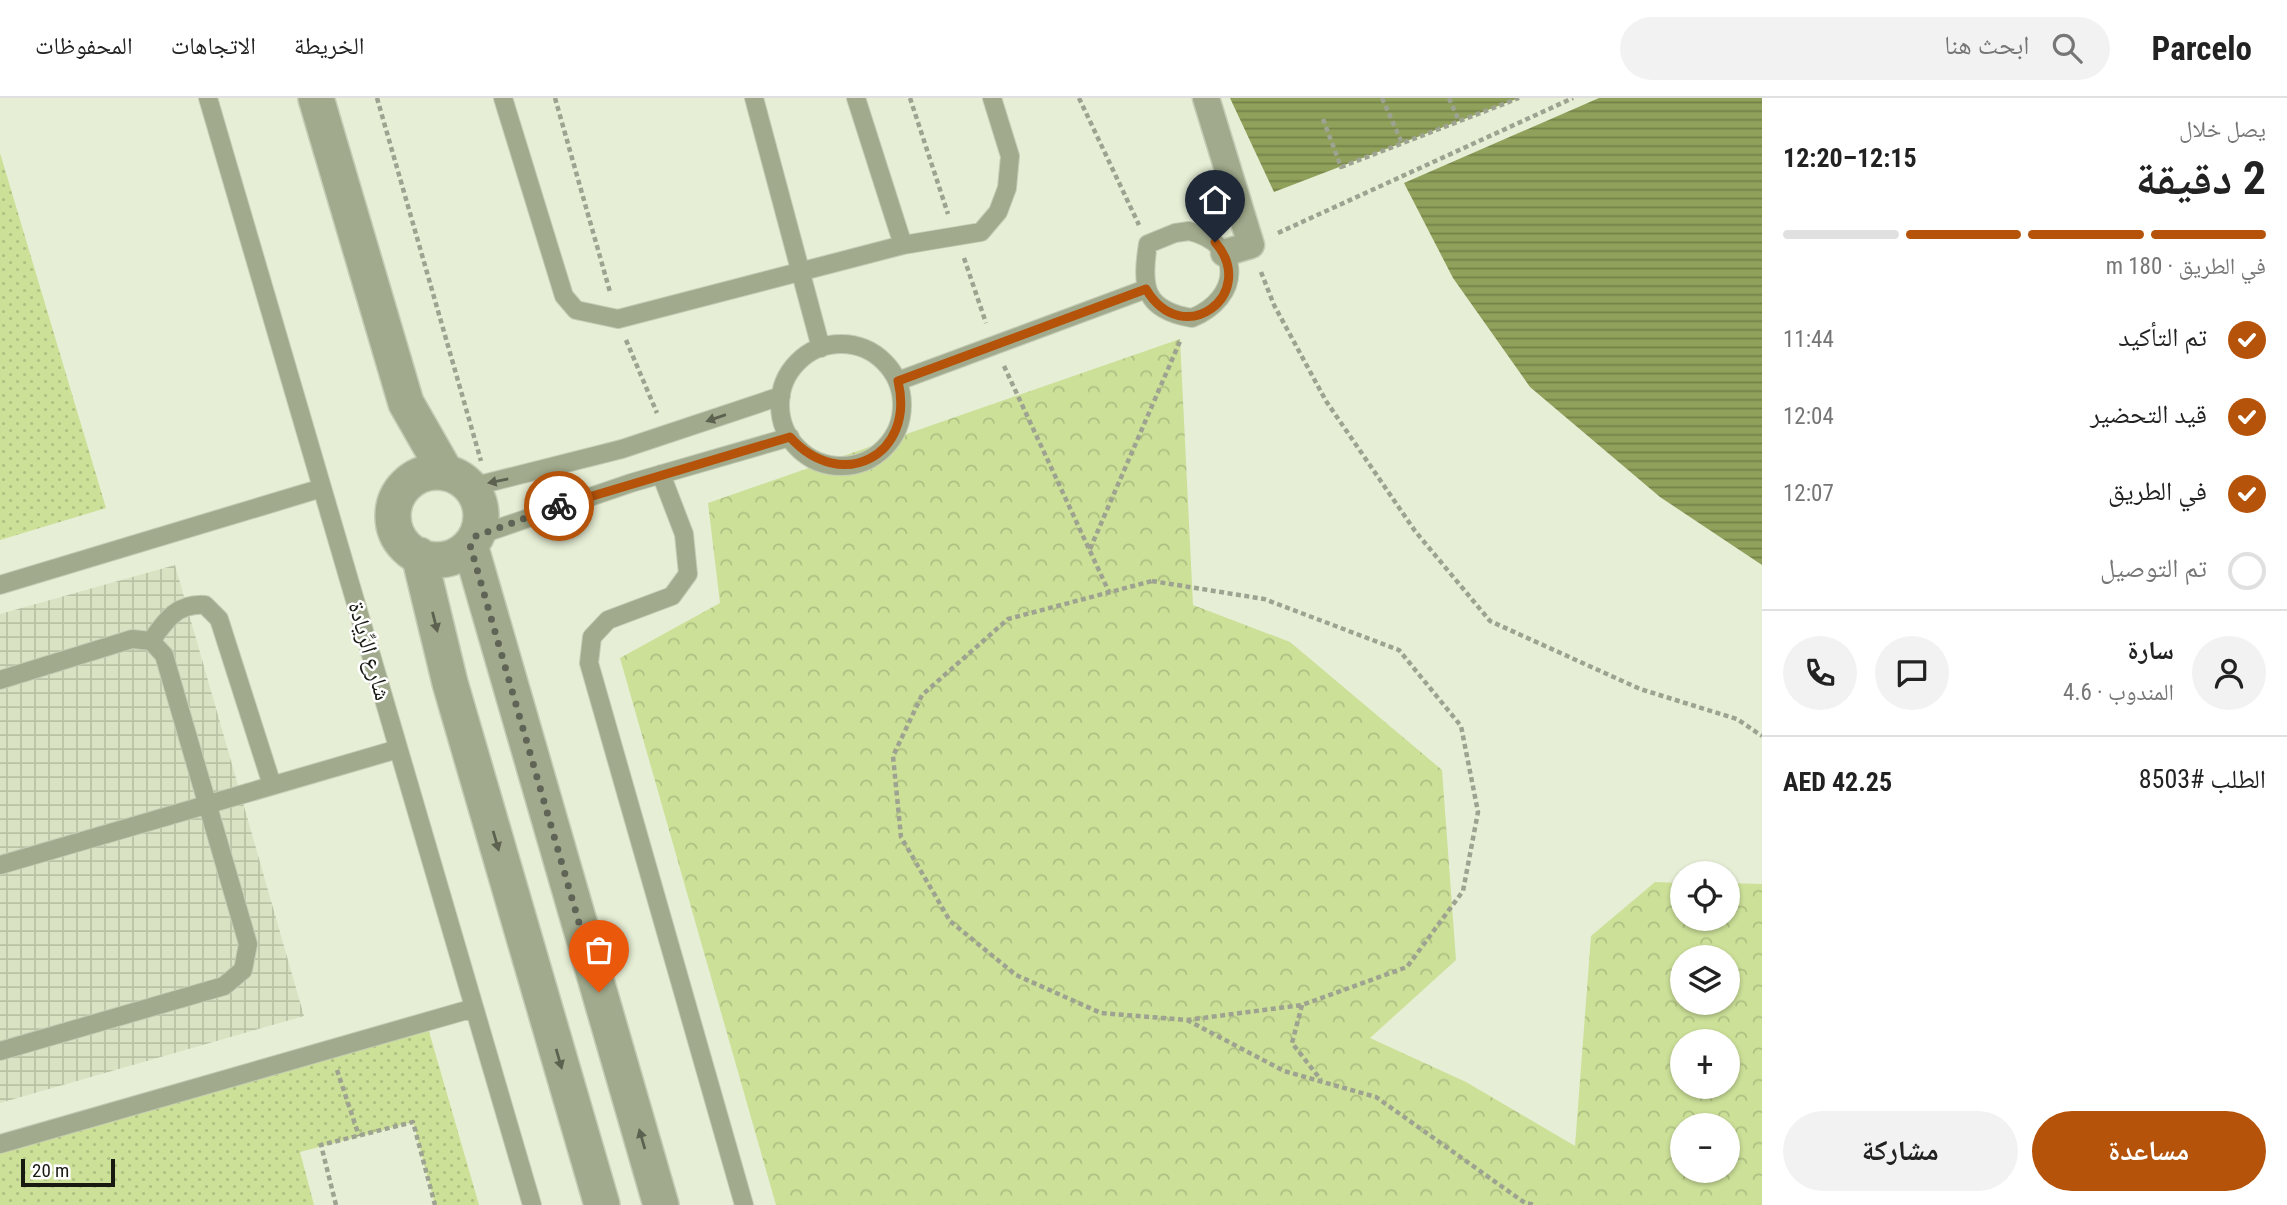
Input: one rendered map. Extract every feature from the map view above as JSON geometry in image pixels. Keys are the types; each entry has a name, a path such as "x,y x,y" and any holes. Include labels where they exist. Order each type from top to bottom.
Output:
{"street":[{"path":"316,98 406,402 407,484"},
{"path":"1206,98 1251,245 1224,253"},
{"path":"406,402 481,511 473,540 661,1205"},
{"path":"458,480 432,472 407,484 398,496 394,523 407,548 419,555 446,559 473,540"},
{"path":"419,555 450,684 602,1205"}],"lane":[{"name":"شارع الرِّيادة","path":"208,98 531,1205"},
{"path":"503,98 564,296 576,310 618,319 903,245 981,232 998,212 1007,188 1010,156 992,98"},
{"path":"754,98 821,348"},
{"path":"856,98 903,245"},
{"path":"1189,231 1203,234 1224,253 1229,280 1224,294 1216,305 1192,318 1164,310 1146,289 1143,275 1148,244 1175,233 1189,231"},
{"path":"898,381 1146,289"},
{"path":"839,344 857,346 874,354 888,366 898,381 902,401 901,421 892,439 878,453 860,463 841,466 812,457 790,437 783,424 781,396 794,367 821,348 839,344"},
{"path":"458,480 666,435 781,396"},
{"path":"473,540 661,474 790,437"},
{"path":"661,474 684,534 688,574 672,596 608,620 592,637 589,663 744,1205"},
{"path":"0,585 322,488"},
{"path":"151,641 171,613 192,604 205,605 219,620 272,785"},
{"path":"0,680 132,639 151,641 164,655 248,944 243,970 224,986 0,1051"},
{"path":"0,865 398,748"},
{"path":"0,1144 474,1008"}],"path":[{"path":"555,98 618,319 666,435"},
{"path":"1079,98 1148,244"},
{"path":"1382,98 1402,143"},
{"path":"1449,98 1459,121"},
{"path":"1323,119 1341,167 1518,98"},
{"path":"1573,98 1251,245 1273,305 1326,401 1415,531 1490,621 1620,681 1737,719 1762,737"},
{"path":"1089,550 1192,318"},
{"path":"1152,581 1264,599 1399,650 1461,726 1478,812 1463,891 1407,967 1302,1005 1187,1020 1101,1013 1016,975 950,921 901,838 894,756 922,695 1008,619 1152,581"},
{"path":"1302,1005 1292,1043 1323,1082"},
{"path":"1187,1020 1284,1071 1376,1097 1524,1203 1535,1205"},
{"path":"329,1048 359,1136"},
{"path":"336,1205 321,1146 414,1122 435,1205"}],"shaded area":[{"path":"1230,98 1519,98 1274,192"},
{"path":"1599,98 1762,98 1762,565 1660,497 1530,387 1453,278 1404,183"},
{"path":"175,565 304,1016 0,1103 0,614"}],"green space":[{"path":"0,153 106,508 0,540"},
{"path":"1180,339 1193,605 1290,642 1442,770 1456,960 1370,1038 1466,1082 1575,1146 1591,936 1655,882 1670,883 1670,931 1740,931 1740,883 1762,884 1762,1205 776,1205 620,658 720,603 708,503"},
{"path":"426,1021 479,1205 435,1205 413,1122 300,1152 314,1205 0,1205 0,1144"}],"way so far":[{"path":"559,506 476,536 470,545 599,992"}],"route":[{"path":"559,506 790,437 803,452 821,462 841,466 860,463 878,453 892,439 901,421 902,401 898,381 1146,289 1153,301 1177,316 1192,318 1205,313 1216,305 1229,280 1229,266 1224,253 1215,242"}]}
